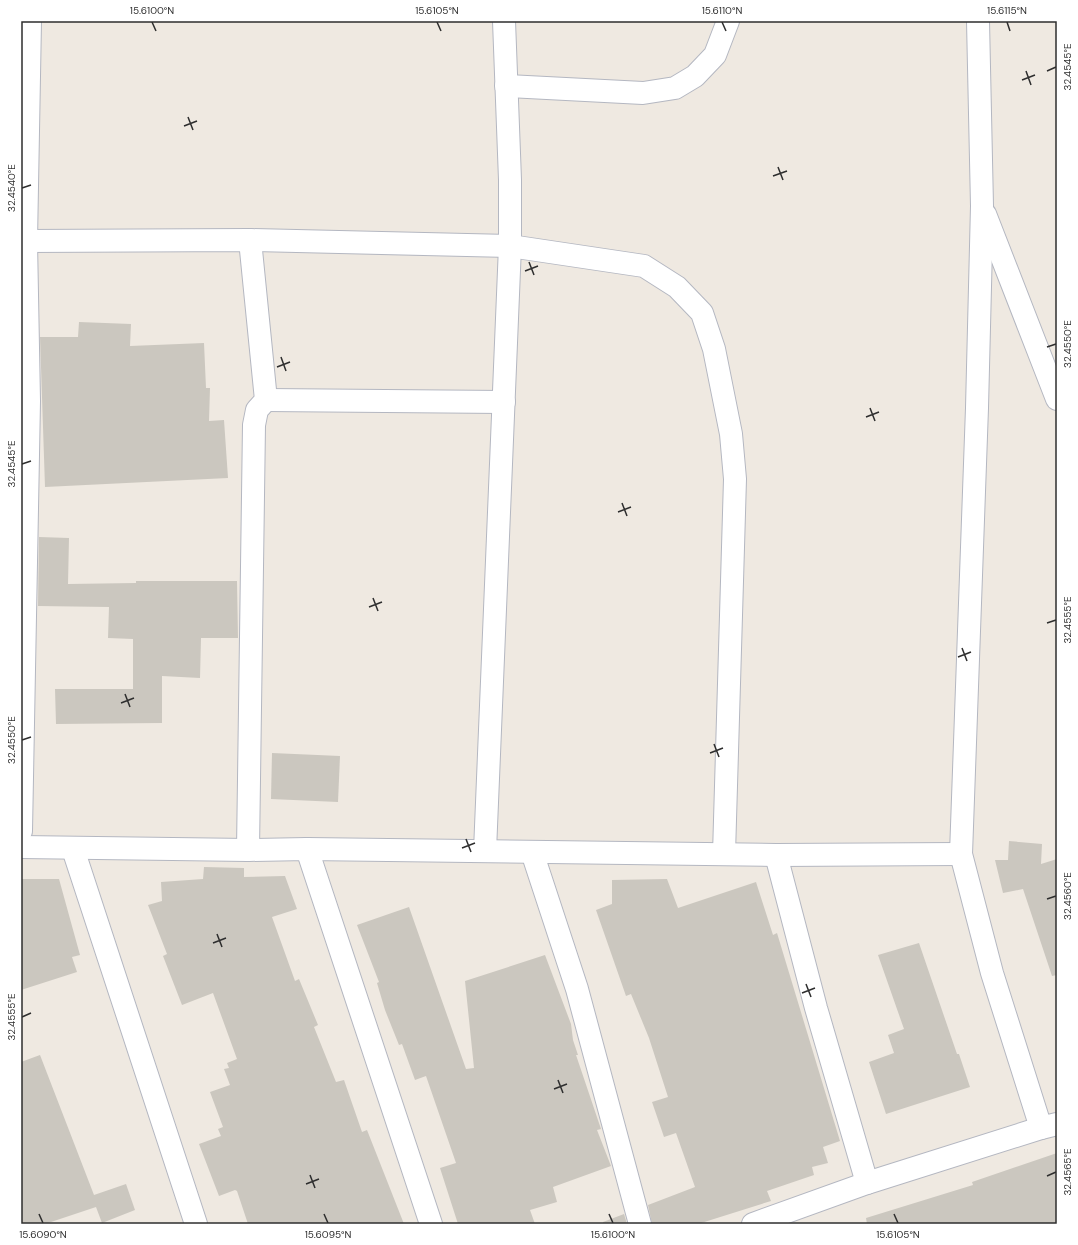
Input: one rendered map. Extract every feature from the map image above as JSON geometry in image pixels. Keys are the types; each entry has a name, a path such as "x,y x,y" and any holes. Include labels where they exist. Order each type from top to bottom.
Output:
{"street":[{"path":"21,832 26,241 30,21"},
{"path":"485,851 510,246 504,21"},
{"path":"506,86 643,93 675,88 695,76 715,55 728,21"},
{"path":"754,1224 867,1183 1049,1126 992,973 961,854 977,408 982,206 978,21"},
{"path":"982,206 1057,399"},
{"path":"26,241 250,240 510,246 644,266 677,287 702,313 714,349 731,434 735,479 724,854"},
{"path":"248,850 254,425 257,410 266,400 250,240"},
{"path":"266,400 504,402"},
{"path":"21,847 73,849 248,850 307,848 776,855 961,854"},
{"path":"307,848 431,1224"},
{"path":"73,849 196,1224"},
{"path":"532,852 577,989 640,1224"},
{"path":"776,855 816,1008 867,1183"}],"building":[{"path":"79,322 131,324 130,346 204,343 206,388 210,388 209,421 224,420 228,478 45,487 40,337 78,337"},
{"path":"39,537 69,538 68,584 136,583 136,581 237,581 238,638 201,638 200,678 162,676 162,723 56,724 55,689 133,689 133,639 108,638 109,607 38,606"},
{"path":"272,753 340,756 338,802 271,799"},
{"path":"1009,841 1042,844 1041,864 1057,859 1057,975 1052,976 1023,889 1003,893 995,860 1008,860"},
{"path":"204,867 244,868 244,877 285,876 297,909 272,917 295,981 299,979 318,1025 314,1027 336,1082 344,1080 362,1132 367,1130 404,1224 248,1224 237,1191 235,1190 219,1196 199,1144 221,1136 218,1129 223,1127 210,1092 230,1085 224,1069 229,1068 227,1063 237,1059 213,993 182,1005 163,956 167,954 148,905 162,901 161,882 203,879"},
{"path":"21,879 59,879 80,955 72,957 77,972 21,990"},
{"path":"667,879 678,908 756,882 773,935 777,933 840,1141 823,1147 828,1163 812,1167 814,1175 767,1191 771,1201 698,1224 652,1224 648,1205 695,1187 676,1133 664,1137 652,1102 668,1097 649,1038 631,994 626,996 596,910 612,904 612,880"},
{"path":"409,907 466,1069 474,1068 465,981 545,955 571,1024 573,1040 578,1055 576,1055 601,1129 597,1130 611,1166 553,1187 557,1202 530,1210 535,1224 458,1224 440,1168 456,1163 426,1076 415,1080 402,1044 399,1045 385,1010 377,983 379,982 357,925"},
{"path":"919,943 957,1054 959,1054 970,1087 886,1114 869,1062 894,1053 888,1035 904,1029 878,955"},
{"path":"40,1055 94,1195 126,1184 135,1210 102,1223 96,1207 45,1224 21,1224 21,1062"},
{"path":"1057,1153 1057,1224 867,1224 866,1218 973,1185 972,1182"},
{"path":"624,1214 627,1224 603,1224 603,1222"}]}
